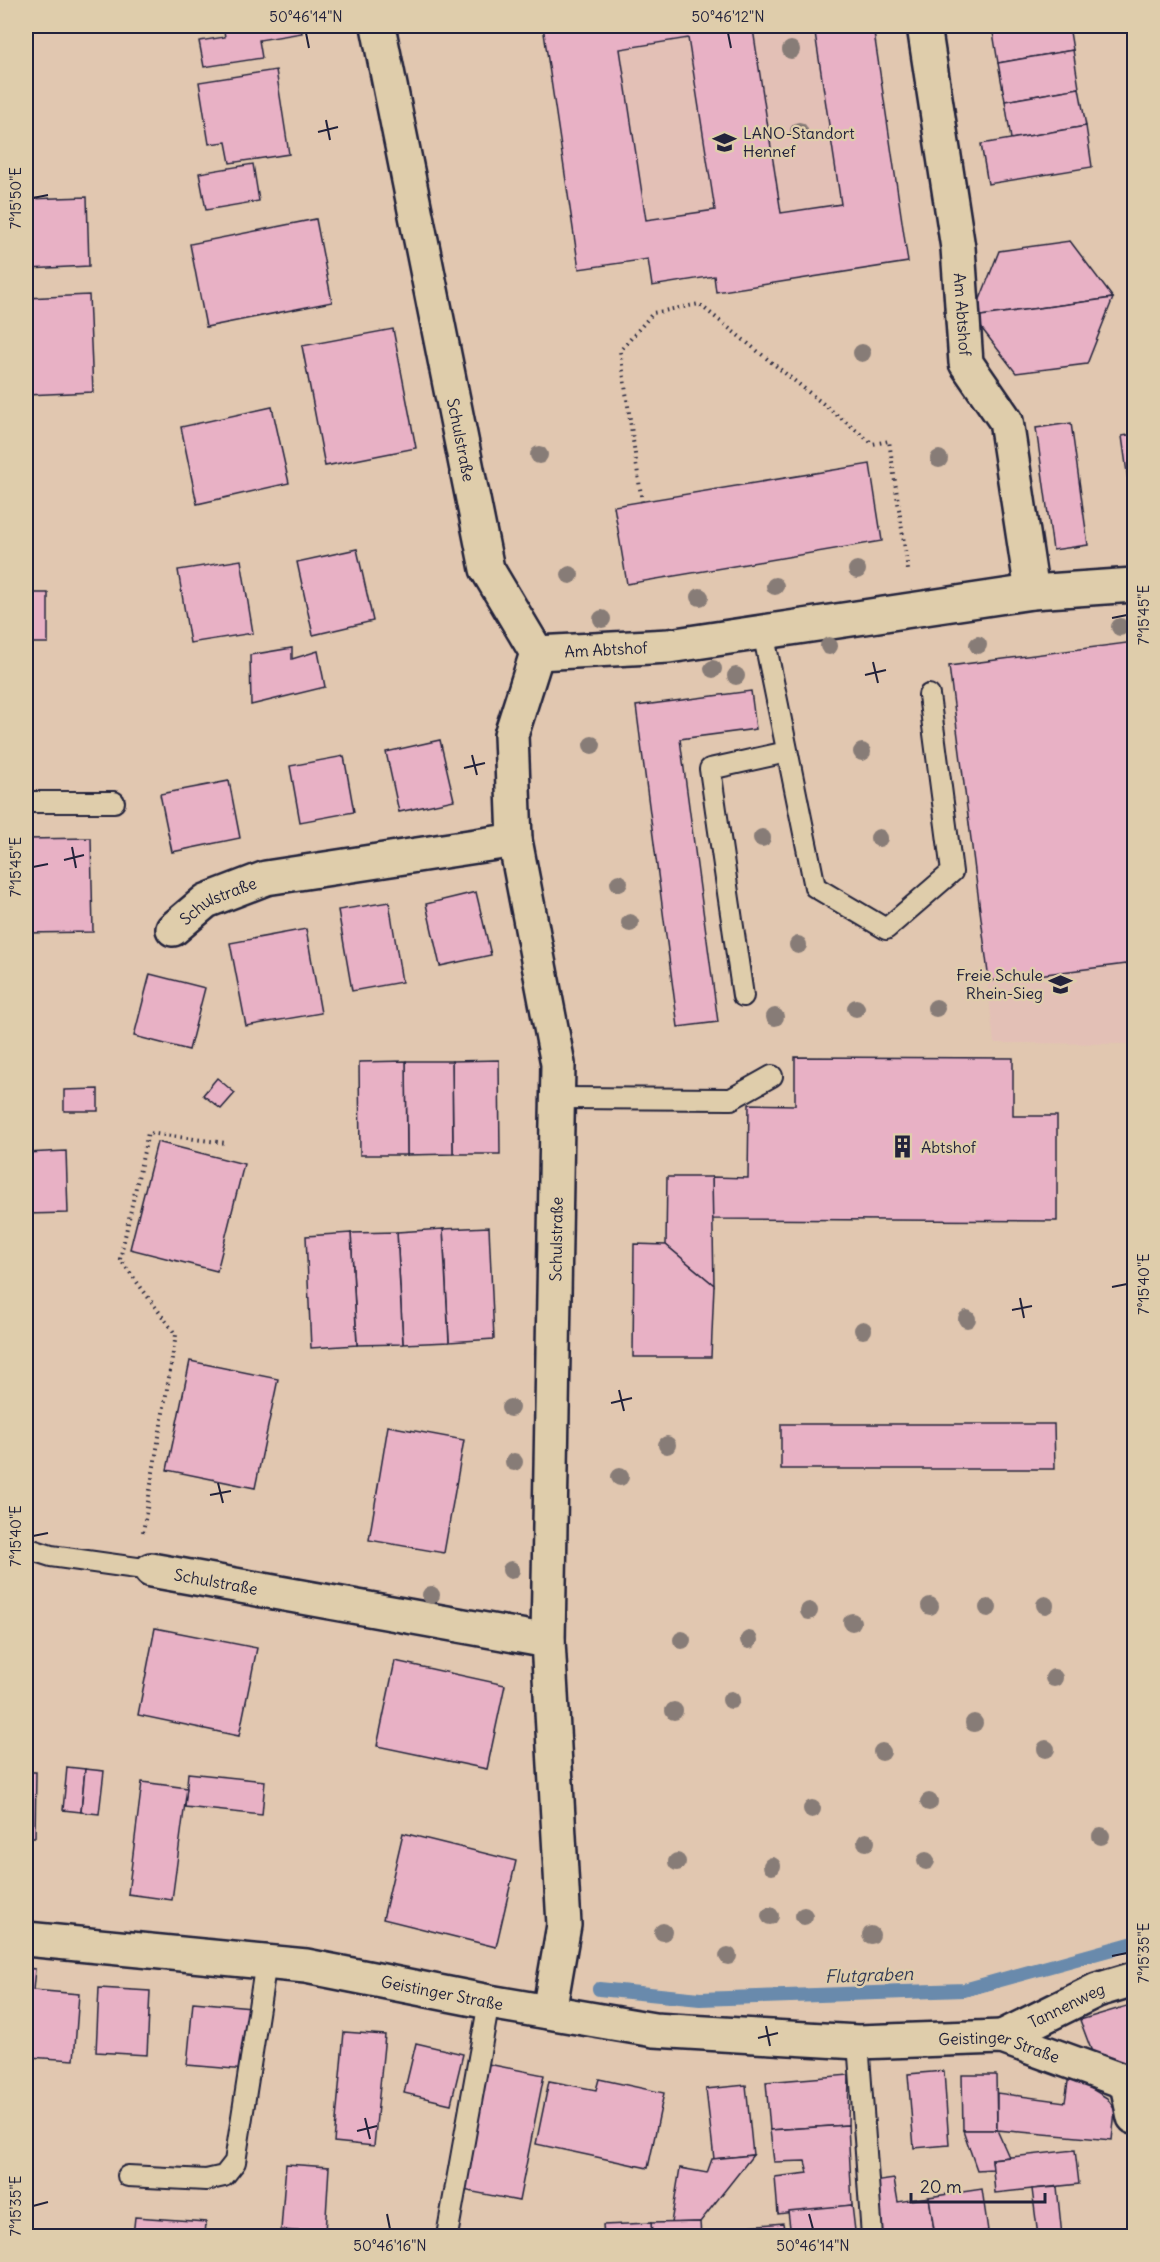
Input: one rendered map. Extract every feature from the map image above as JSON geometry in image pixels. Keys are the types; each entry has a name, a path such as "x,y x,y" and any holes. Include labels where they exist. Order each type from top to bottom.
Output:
{"street":[{"name":"Schulstraße","path":"378,26 487,569 537,653 511,735 515,840 558,1064 548,1641 564,1925 549,2012"},
{"name":"Am Abtshof","path":"924,26 958,248 966,363 1006,421 1032,592"},
{"name":"Am Abtshof","path":"537,653 669,646 1032,592 1134,585"},
{"name":"Schulstraße","path":"173,929 206,901 266,878 515,840"},
{"name":"Schulstraße","path":"144,1569 548,1641"},
{"name":"Geistinger Straße","path":"26,1939 306,1966 489,2002 654,2030 858,2042 1002,2037 1131,2085"},
{"name":"Tannenweg","path":"1002,2037 1097,1990 1134,1979"},
{"path":"1131,2085 1134,2117"}],"lane":[{"path":"764,632 815,887 886,929 952,872 929,695"},
{"path":"743,996 710,769 787,752"},
{"path":"26,802 114,802"},
{"path":"559,1098 731,1099 772,1076"},
{"name":"Schulstraße","path":"26,1548 51,1556 144,1569"},
{"path":"128,2176 206,2180 224,2176 235,2162 266,1962"},
{"path":"447,2236 489,2002"},
{"path":"858,2042 872,2236"}],"path":[{"path":"642,502 620,351 652,313 699,304 873,444 889,441 914,610"},
{"path":"144,1569 176,1335 120,1259 148,1133 226,1143"}],"shaded area":[{"name":"LANO-Standort Hennef","path":"543,26 873,26 908,262 716,292 714,276 652,286 647,259 579,269"},
{"name":"Freie Schule Rhein-Sieg","path":"1134,903 1134,1044 994,1043 981,924"}],"building":[{"path":"223,26 300,26 302,33 259,40 262,58 204,67 199,41 225,37"},
{"name":"LANO-Standort Hennef","path":"543,26 778,26 753,29 781,213 841,204 814,26 873,26 908,262 716,292 714,276 652,286 648,259 579,269","holes":["688,38 715,210 646,220 620,49"]},
{"path":"966,26 987,26 966,29"},
{"path":"992,26 1069,26 1073,50 998,63"},
{"path":"1073,50 1079,88 1005,101 998,63"},
{"path":"276,70 289,154 230,163 226,142 209,144 199,82"},
{"path":"1079,88 1086,126 1011,139 1005,101"},
{"path":"1086,126 1092,167 988,184 981,144"},
{"path":"253,164 259,201 206,210 199,173"},
{"path":"87,197 89,266 28,269 26,199"},
{"path":"316,219 332,302 206,327 190,244"},
{"path":"1070,241 1113,298 973,317 999,251"},
{"path":"89,295 93,392 26,395 26,298"},
{"path":"1113,298 1087,364 1016,373 973,317"},
{"path":"393,329 416,448 325,466 302,346"},
{"path":"272,407 289,483 197,504 181,427"},
{"path":"1071,423 1088,545 1053,550 1036,428"},
{"path":"1134,434 1134,524 1122,436"},
{"path":"870,464 882,541 627,584 614,506"},
{"path":"357,549 373,621 313,635 297,562"},
{"path":"241,560 253,633 190,643 178,570"},
{"path":"26,593 48,593 48,643 26,643"},
{"path":"1134,642 1134,963 989,981 949,666"},
{"path":"292,648 292,659 318,651 325,687 251,705 250,655"},
{"path":"751,691 756,729 680,739 718,1022 678,1027 636,706"},
{"path":"440,740 454,800 399,812 386,752"},
{"path":"344,756 354,812 300,822 290,766"},
{"path":"229,781 240,838 172,852 160,794"},
{"path":"91,838 93,932 26,933 26,839"},
{"path":"476,892 491,955 440,966 426,904"},
{"path":"389,902 402,982 352,991 338,910"},
{"path":"306,929 321,1013 246,1026 230,943"},
{"path":"150,974 205,988 189,1050 134,1036"},
{"name":"Abtshof","path":"795,1057 1013,1058 1013,1116 1057,1116 1057,1221 712,1219 712,1177 748,1178 749,1104 795,1105"},
{"path":"499,1060 500,1154 453,1154 452,1061"},
{"path":"406,1061 452,1061 453,1154 407,1155"},
{"path":"406,1061 407,1155 360,1155 359,1062"},
{"path":"217,1078 235,1093 221,1109 203,1095"},
{"path":"98,1089 98,1111 64,1111 64,1090"},
{"path":"157,1142 244,1164 217,1271 130,1249"},
{"path":"66,1151 68,1213 26,1214 26,1153"},
{"path":"667,1177 712,1177 714,1285 666,1245"},
{"path":"489,1227 494,1339 449,1342 443,1229"},
{"path":"443,1229 449,1342 403,1344 397,1232"},
{"path":"397,1232 403,1344 357,1345 351,1233"},
{"path":"351,1233 357,1345 311,1348 306,1236"},
{"path":"634,1244 666,1245 714,1285 711,1357 633,1357"},
{"path":"190,1361 278,1379 255,1488 167,1470"},
{"path":"781,1424 1054,1424 1055,1469 781,1469"},
{"path":"388,1426 464,1440 444,1553 369,1540"},
{"path":"155,1628 257,1648 239,1736 138,1715"},
{"path":"395,1661 505,1685 487,1769 377,1746"},
{"path":"67,1767 85,1769 81,1812 63,1810"},
{"path":"85,1769 104,1771 99,1814 81,1812"},
{"path":"26,1772 36,1772 35,1837 26,1837"},
{"path":"188,1773 265,1781 262,1815 185,1807"},
{"path":"142,1782 187,1788 172,1900 128,1894"},
{"path":"403,1833 516,1861 496,1947 383,1919"},
{"path":"26,1968 35,1969 33,1990 79,1994 74,2060 29,2057 27,2078"},
{"path":"99,1988 150,1991 147,2055 96,2052"},
{"path":"193,2002 252,2007 246,2070 187,2065"},
{"path":"1134,2004 1134,2069 1095,2060 1080,2020"},
{"path":"344,2032 385,2035 374,2146 334,2142"},
{"path":"416,2043 463,2054 451,2104 404,2093"},
{"path":"488,2064 544,2075 519,2201 463,2190"},
{"path":"944,2071 949,2145 914,2148 908,2074"},
{"path":"849,2075 848,2125 770,2130 766,2082"},
{"path":"962,2075 996,2075 997,2130 963,2130"},
{"path":"1069,2075 1107,2098 1115,2110 1112,2140 997,2130 997,2093 1065,2102"},
{"path":"599,2079 664,2093 648,2168 536,2144 549,2081 596,2090"},
{"path":"746,2085 753,2155 714,2159 706,2089"},
{"path":"26,2099 28,2099 26,2137"},
{"path":"848,2125 852,2205 778,2214 775,2177 808,2173 805,2161 774,2162 770,2130"},
{"path":"963,2130 997,2130 1009,2157 992,2159 993,2169 977,2170"},
{"path":"1075,2150 1079,2184 995,2193 992,2159"},
{"path":"753,2155 700,2222 671,2223 680,2168 707,2173 712,2159"},
{"path":"286,2164 329,2167 325,2233 281,2230"},
{"path":"894,2179 898,2202 929,2197 935,2236 883,2236 874,2182"},
{"path":"1057,2187 1062,2236 1038,2236 1032,2189"},
{"path":"982,2189 988,2231 935,2236 929,2197"},
{"path":"852,2205 855,2231 825,2234 825,2236 791,2236 788,2211"},
{"path":"135,2217 206,2222 205,2236 133,2236"},
{"path":"700,2222 701,2236 652,2236 651,2223"},
{"path":"651,2223 652,2236 604,2236 603,2225"},
{"path":"783,2223 785,2236 749,2236 748,2226"}],"waterway":[{"name":"Flutgraben","path":"599,1989 700,1999 964,1990 1134,1943"}],"place":[{"name":"LANO-Standort Hennef","path":"725,142"},
{"name":"Freie Schule Rhein-Sieg","path":"1061,984"},
{"name":"Abtshof","path":"903,1147"}]}
